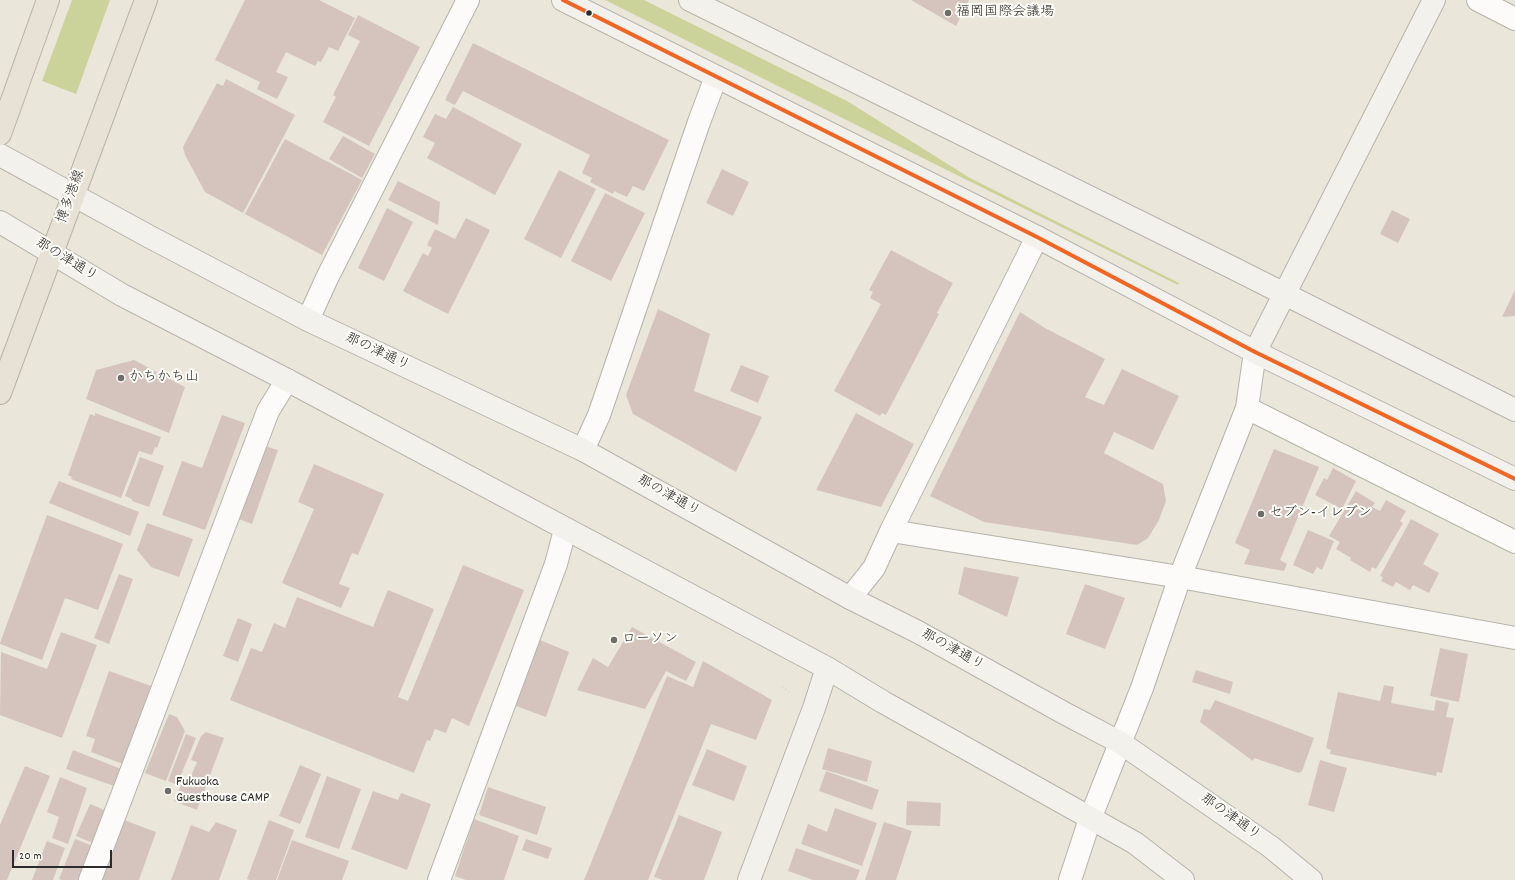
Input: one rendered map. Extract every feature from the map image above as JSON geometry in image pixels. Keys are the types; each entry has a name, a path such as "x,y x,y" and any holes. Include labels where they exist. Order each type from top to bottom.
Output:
{"main road":[{"path":"0,134 48,0"},
{"name":"博多港線","path":"0,394 146,0"},
{"path":"563,0 1037,237 1255,352 1515,479"},
{"path":"690,0 1229,266 1515,410"},
{"path":"1255,352 1434,0"},
{"name":"那の津通り","path":"0,155 308,320 583,450 850,598 918,632 1121,743 1271,847 1311,880"},
{"name":"那の津通り","path":"0,222 122,295 286,380 565,530 827,668 883,702 1135,844 1183,880"},
{"path":"749,880 814,708 827,668"}],"street":[{"path":"308,320 327,278 468,0"},
{"path":"1478,0 1515,19"},
{"path":"583,450 599,415 699,122 716,77"},
{"path":"850,598 874,568 1037,237"},
{"path":"1070,880 1090,819 1142,688 1180,577 1247,408 1255,352"},
{"path":"90,880 268,411 286,380"},
{"path":"1247,408 1515,542"},
{"path":"438,880 556,564 565,530"},
{"path":"891,532 1180,577 1515,638"}],"green space":[{"path":"72,0 110,0 76,94 42,81"},
{"path":"605,0 644,0 847,101 970,178 1179,283 1178,285"}],"building":[{"path":"245,0 319,0 355,18 338,51 329,47 321,62 318,61 315,66 286,52 276,72 288,77 277,99 257,89 260,82 215,60"},
{"name":"福岡国際会議場","path":"911,0 969,0 956,26"},
{"path":"358,15 420,47 369,146 323,122 336,97 333,95 360,41 348,35"},
{"path":"473,43 669,140 644,191 633,186 627,197 614,191 613,194 590,182 592,178 582,173 590,155 463,91 455,105 445,100"},
{"path":"226,79 295,115 243,213 205,192 185,155 183,147 217,83 223,86"},
{"path":"453,107 522,144 495,195 427,158 435,143 423,137 435,114 446,119"},
{"path":"343,136 375,154 362,178 329,159"},
{"path":"285,139 362,180 322,255 245,214"},
{"path":"722,169 749,182 733,216 706,203"},
{"path":"559,170 596,189 561,258 524,239"},
{"path":"398,181 440,202 438,225 388,200"},
{"path":"605,193 645,213 611,281 571,261"},
{"path":"387,208 413,222 384,281 358,268"},
{"path":"1392,210 1410,219 1398,243 1380,234"},
{"path":"466,218 490,230 448,314 403,291 423,253 428,256 432,248 427,245 435,229 455,239"},
{"path":"891,250 953,283 937,313 939,314 886,415 882,413 880,416 834,391 881,304 870,298 873,292 869,290"},
{"path":"1515,290 1515,316 1502,317"},
{"path":"658,309 710,334 694,391 762,417 736,472 633,414 626,395"},
{"path":"1020,312 1045,328 1105,359 1085,397 1104,405 1122,369 1179,396 1153,450 1114,432 1104,453 1163,484 1166,501 1159,520 1148,538 1137,545 984,522 930,496"},
{"path":"134,360 185,387 169,433 86,399 96,370"},
{"path":"741,365 769,376 758,403 730,391"},
{"path":"95,413 161,437 157,448 155,447 152,455 139,451 121,498 71,479 72,477 68,475 90,414 95,416"},
{"path":"856,413 914,444 881,507 816,490"},
{"path":"222,415 245,423 205,530 162,515 182,461 202,468"},
{"path":"265,446 278,450 252,524 239,519"},
{"path":"1274,449 1319,467 1280,560 1287,564 1284,571 1244,564 1250,550 1235,543"},
{"path":"140,457 164,466 149,507 132,501 132,499 125,496"},
{"path":"314,464 384,494 358,555 352,553 339,584 350,588 341,608 282,583 314,509 298,502"},
{"path":"1333,468 1356,481 1342,509 1315,495 1324,478 1327,480"},
{"path":"59,481 139,512 130,536 49,503"},
{"path":"1356,491 1375,503 1372,507 1380,511 1386,500 1406,511 1400,521 1403,523 1376,569 1372,567 1370,572 1350,560 1351,558 1336,549 1340,542 1329,536"},
{"path":"47,515 123,544 98,610 65,598 42,660 0,643"},
{"path":"1411,519 1439,534 1423,564 1439,573 1429,593 1413,585 1410,590 1396,582 1393,587 1381,581 1383,577 1380,576"},
{"path":"147,523 193,539 179,577 151,567 137,550"},
{"path":"1308,530 1334,541 1322,570 1317,567 1313,574 1293,565"},
{"path":"463,565 524,590 469,726 452,718 446,733 435,729 430,741 427,740 414,773 230,700 251,648 262,652 274,623 285,628 297,597 373,627 388,590 434,609 398,697 408,701"},
{"path":"964,567 1019,577 1007,617 958,594"},
{"path":"119,574 133,579 109,644 94,638"},
{"path":"1085,584 1125,598 1105,649 1066,634"},
{"path":"238,618 252,624 238,662 223,656"},
{"path":"632,627 696,662 686,681 666,671 645,709 577,690 593,658 608,667"},
{"path":"61,632 97,645 62,738 0,715 1,652 47,669"},
{"path":"540,640 569,652 546,717 516,706"},
{"path":"1440,648 1468,654 1459,702 1430,696"},
{"path":"703,661 772,700 756,740 711,724 648,880 584,880 667,676 693,687"},
{"path":"1196,670 1233,682 1230,694 1192,682"},
{"path":"109,671 154,687 126,765 91,752 95,739 86,736"},
{"path":"1384,685 1394,687 1391,703 1434,711 1436,700 1449,703 1446,717 1454,718 1442,773 1437,772 1436,776 1330,754 1331,750 1326,748 1338,692 1380,701"},
{"path":"1215,700 1314,738 1302,771 1299,773 1254,758 1253,761 1200,722 1204,709 1210,710"},
{"path":"169,714 177,717 185,731 166,781 145,773"},
{"path":"206,732 224,738 197,810 174,801 183,781 188,783 197,762 191,760 201,736"},
{"path":"186,734 196,738 177,785 168,781"},
{"path":"828,748 872,761 867,782 822,769"},
{"path":"707,749 747,766 734,801 692,785"},
{"path":"73,750 121,769 114,786 66,769"},
{"path":"1320,760 1347,768 1334,812 1308,805"},
{"path":"300,765 321,774 300,824 279,816"},
{"path":"25,766 50,776 7,880 0,880 0,825"},
{"path":"826,771 879,790 872,810 819,791"},
{"path":"327,776 361,789 339,849 305,837"},
{"path":"60,777 87,788 68,844 52,838 59,817 47,812"},
{"path":"488,787 546,807 537,835 479,815"},
{"path":"373,791 398,800 401,793 431,804 407,870 351,849"},
{"path":"907,801 941,803 940,826 906,825"},
{"path":"90,804 109,812 95,844 76,836"},
{"path":"835,808 877,823 862,866 801,844 808,824 827,832"},
{"path":"679,815 722,832 704,880 663,880 654,877"},
{"path":"121,819 156,832 139,880 99,880"},
{"path":"474,819 519,836 504,880 466,880 455,876"},
{"path":"269,820 294,830 276,880 247,879"},
{"path":"216,822 237,830 219,880 171,880 191,825 209,832"},
{"path":"884,822 912,831 896,880 865,880"},
{"path":"75,839 96,847 82,880 59,879"},
{"path":"526,839 552,848 548,859 522,850"},
{"path":"292,840 349,861 342,880 277,880"},
{"path":"47,841 65,848 53,880 32,880"},
{"path":"796,848 860,870 856,880 813,880 788,871"}],"transit line":[{"path":"563,0 1037,237 1255,352 1515,479"}],"place":[{"name":"福岡国際会議場","path":"948,13"},
{"name":"かちかち山","path":"121,378"},
{"name":"セブン-イレブン","path":"1261,514"},
{"name":"ローソン","path":"614,640"},
{"name":"Fukuoka Guesthouse CAMP","path":"168,791"}]}
